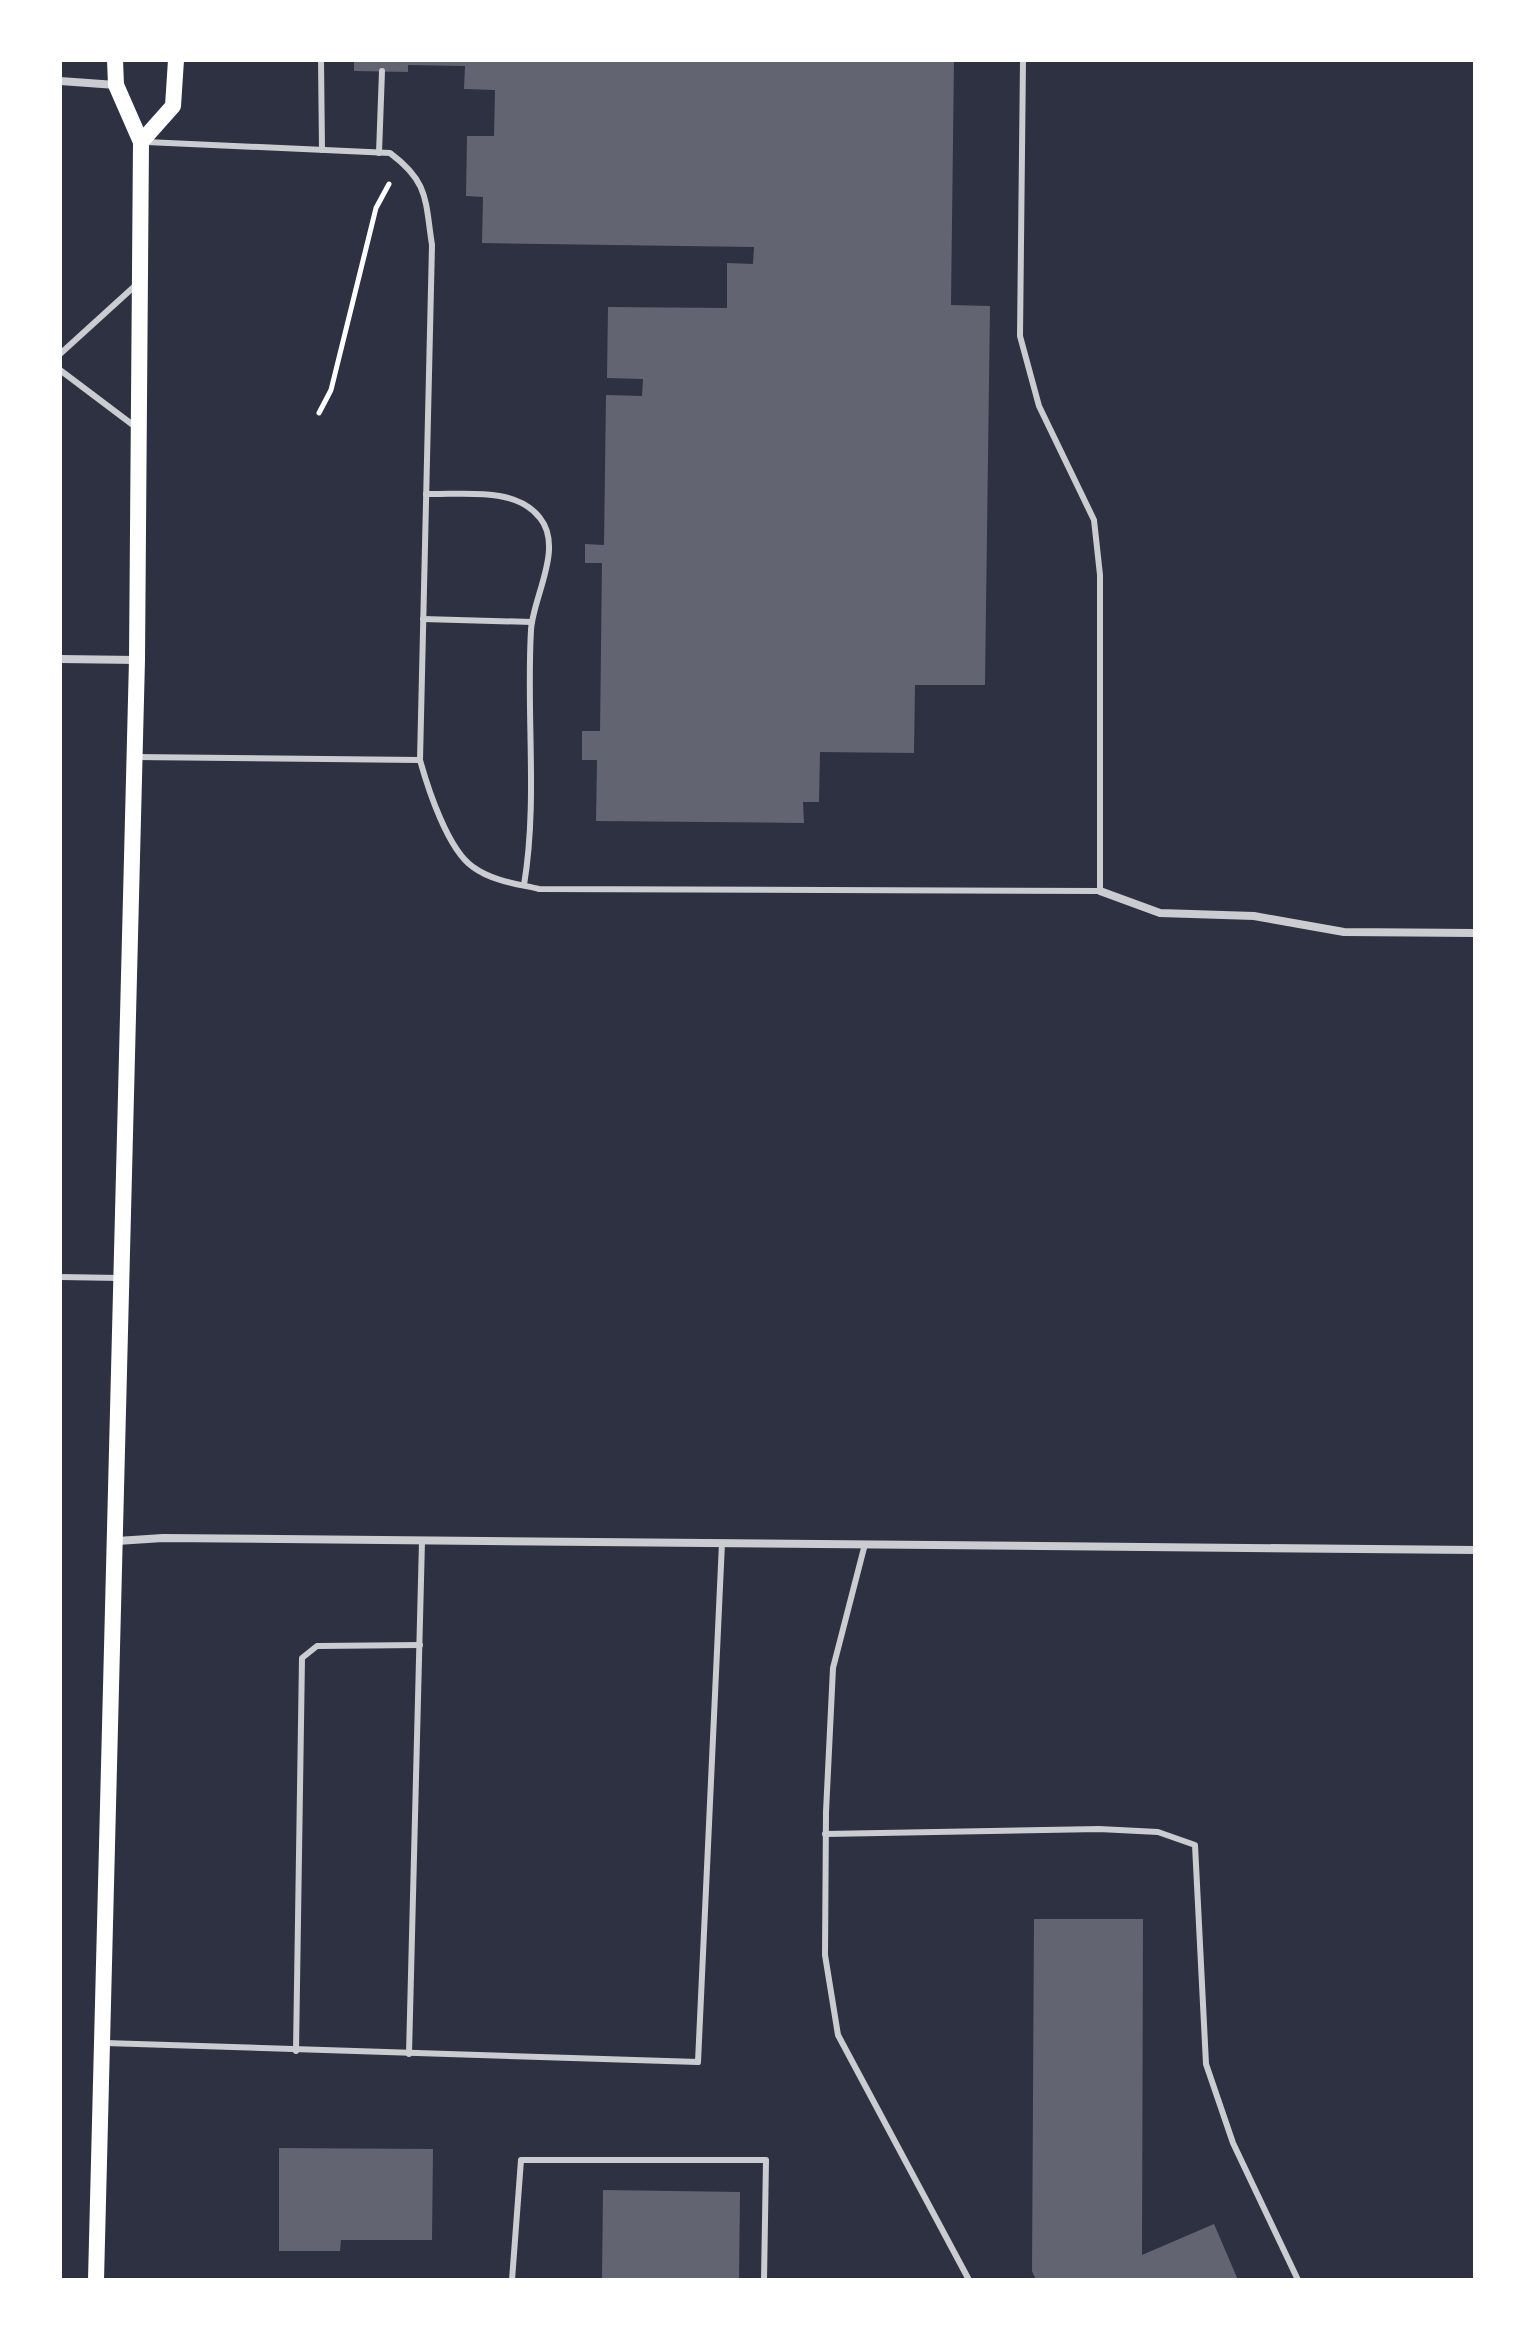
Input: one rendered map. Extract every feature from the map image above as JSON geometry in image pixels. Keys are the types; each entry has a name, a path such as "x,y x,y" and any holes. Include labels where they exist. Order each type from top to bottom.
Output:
{"main road":[{"path":"96,2280 117,1541 132,757 137,660 141,142 116,85 115,60"},
{"path":"141,142 173,106 176,60"}],"street":[{"path":"60,81 116,85"},
{"path":"60,659 137,660"},
{"path":"1100,891 1160,913 1254,916 1344,932 1475,933"},
{"path":"117,1541 1475,1550"}],"lane":[{"path":"321,60 322,150"},
{"path":"141,142 390,153 413,170 424,198 432,245 420,760 432,803 471,867 524,885 555,889 1100,891 1100,575 1094,520 1039,406 1020,336 1023,60"},
{"path":"379,153 382,71"},
{"path":"60,354 138,283"},
{"path":"60,370 138,428"},
{"path":"426,494 486,495 522,500 543,520 549,550 532,622 530,847 524,885"},
{"path":"423,619 532,622"},
{"path":"132,757 420,760"},
{"path":"60,1277 122,1278"},
{"path":"409,2054 422,1541"},
{"path":"103,2043 698,2062 722,1543"},
{"path":"865,1544 833,1668 825,1834 825,1955 838,2035 969,2280"},
{"path":"296,2051 302,1658 317,1646 420,1645"},
{"path":"825,1834 1099,1829 1158,1832 1195,1845 1206,2064 1233,2143 1298,2280"},
{"path":"512,2280 521,2160 766,2160 764,2280"}],"path":[{"path":"319,413 331,390 376,208 401,162"}],"building":[{"path":"354,60 954,60 951,305 990,306 985,685 915,685 914,753 820,752 819,802 803,802 804,823 596,821 597,760 582,760 582,731 600,731 602,563 585,563 585,544 604,545 606,395 642,396 643,379 607,378 608,307 727,308 727,263 753,264 754,247 482,243 483,197 466,196 467,136 494,136 495,90 464,89 465,66 408,65 408,72 354,71"},
{"path":"1034,1919 1143,1919 1142,2255 1214,2224 1238,2280 1036,2280 1032,2271"},
{"path":"279,2148 433,2149 432,2240 341,2240 340,2251 279,2251"},
{"path":"603,2190 740,2192 739,2280 602,2280"}]}
